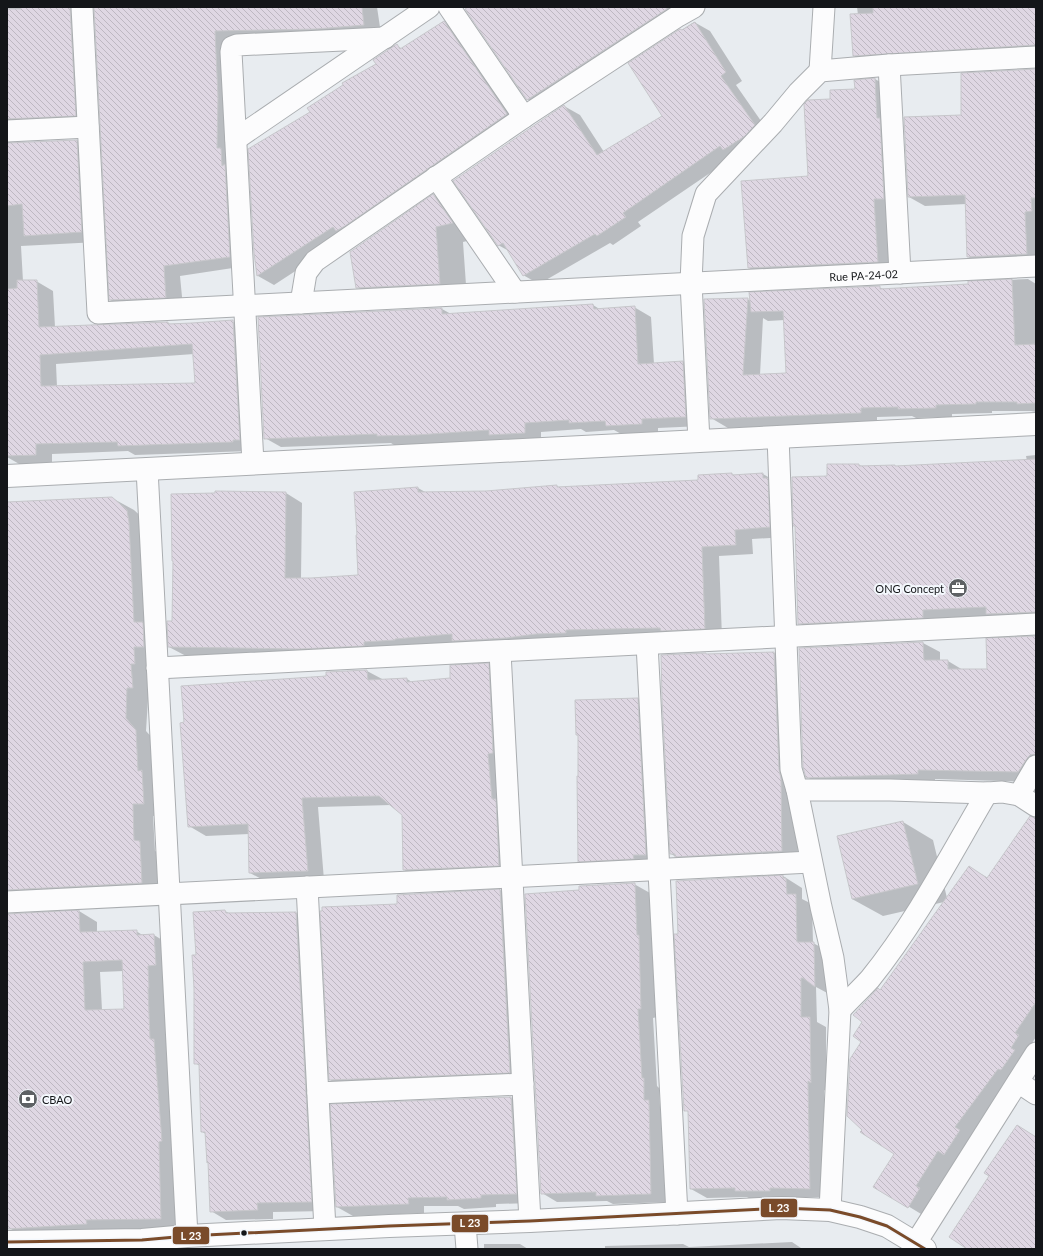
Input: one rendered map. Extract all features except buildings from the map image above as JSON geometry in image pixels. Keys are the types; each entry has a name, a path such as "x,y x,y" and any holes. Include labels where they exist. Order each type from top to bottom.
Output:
{"street":[{"path":"7,131 88,127 82,7"},
{"path":"236,139 429,7"},
{"path":"449,7 524,117"},
{"path":"301,303 306,273 315,261 524,117 694,7"},
{"path":"820,71 824,7"},
{"path":"253,463 231,52 232,47 237,45 385,38"},
{"path":"699,441 691,283 692,236 706,194 820,71 889,65 1036,57"},
{"path":"889,65 900,273"},
{"name":"Rue PA-24-02","path":"88,127 98,313 1036,266"},
{"path":"436,177 514,292"},
{"path":"7,476 1036,424"},
{"path":"778,437 791,769 797,790 811,862 833,958 840,1010 830,1210"},
{"path":"147,469 187,1236"},
{"path":"157,668 1036,624"},
{"path":"647,644 677,1214"},
{"path":"500,652 530,1221"},
{"path":"1019,795 1036,766"},
{"path":"797,790 1002,792 1019,795 1036,806"},
{"path":"840,1010 869,979 928,895 986,793"},
{"path":"7,902 811,862"},
{"path":"307,887 325,1229"},
{"path":"7,1242 142,1244 187,1236 781,1208 830,1210 860,1217 887,1226 918,1247 1036,1053"},
{"path":"1018,1082 1036,1094"},
{"path":"318,1094 523,1084"},
{"path":"465,1224 467,1249"}],"transit line":[{"path":"7,1242 142,1240 187,1236 781,1208 830,1210 860,1217 887,1226 925,1249"}],"place":[{"name":"ONG Concept","path":"958,588"},
{"name":"CBAO","path":"28,1099"}]}
